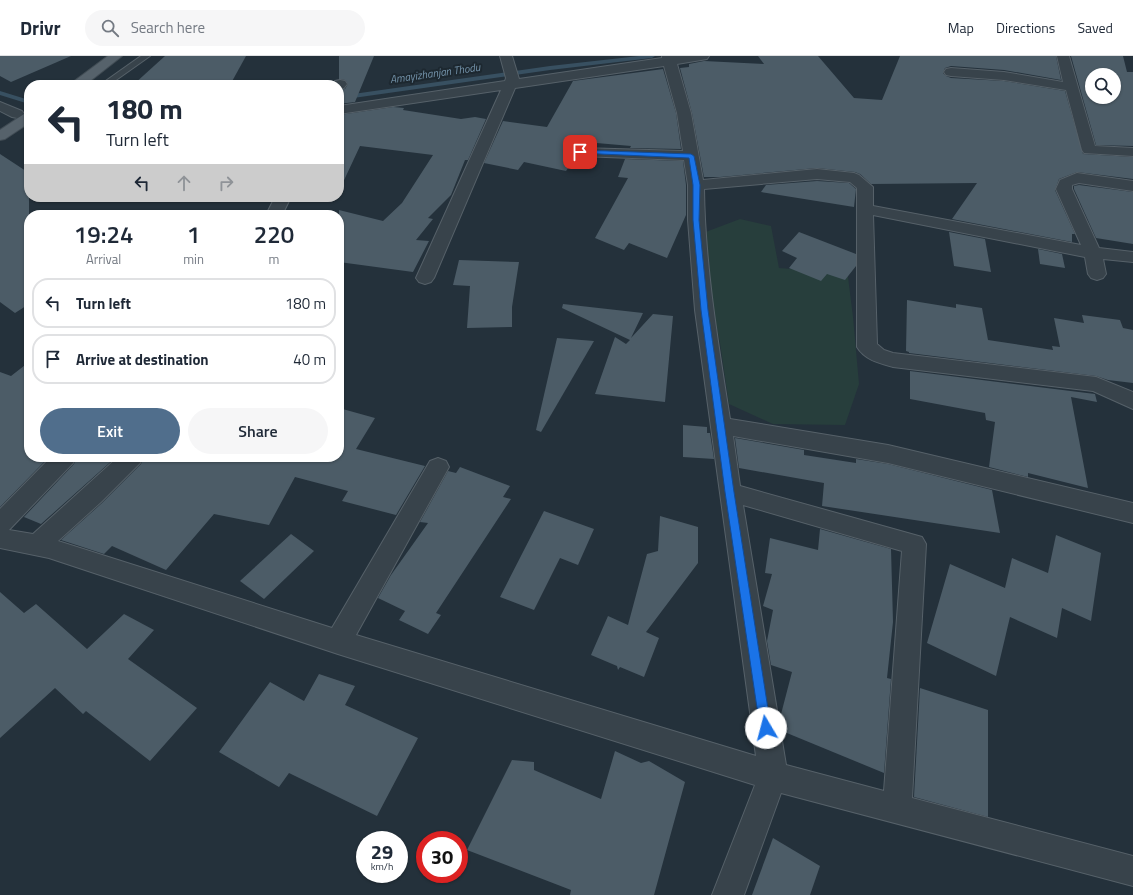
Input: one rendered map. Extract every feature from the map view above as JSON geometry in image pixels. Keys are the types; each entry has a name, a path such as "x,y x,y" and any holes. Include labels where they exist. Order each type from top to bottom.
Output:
{"main road":[{"path":"68,80 99,56"},
{"path":"83,80 116,56"},
{"path":"0,124 24,112"},
{"path":"0,136 24,113"}],"street":[{"path":"344,109 512,81 669,58 704,56"},
{"path":"1063,56 1089,150 1133,152"},
{"path":"669,58 684,113 696,185 696,220 704,310 773,776 728,895"},
{"path":"425,278 512,81 507,60"},
{"path":"951,72 1004,76 1071,87"},
{"path":"0,106 24,112"},
{"path":"580,152 691,156"},
{"path":"696,185 818,174 854,178 865,187 867,347 877,355 893,360 1096,384 1133,401"},
{"path":"1097,274 1093,253 1064,189 1065,183 1077,178 1133,186"},
{"path":"865,209 1093,253 1133,257"},
{"path":"721,426 888,454 1133,513"},
{"path":"0,524 60,462"},
{"path":"37,545 127,462"},
{"path":"338,642 438,467"},
{"path":"730,492 914,544 897,808"},
{"path":"0,538 49,548 338,642 773,776 1133,870"}],"lane":[{"path":"111,80 146,56"}],"green space":[{"path":"740,219 771,226 779,268 830,272 848,277 859,384 845,425 773,424 729,404 720,343 710,295 703,233"}],"building":[{"path":"0,56 71,56 11,82 0,76"},
{"path":"165,56 246,56 233,80 139,80"},
{"path":"339,56 374,56 355,102 344,103 344,89 348,84 345,80 339,79"},
{"path":"758,56 818,56 854,98 882,100 900,56 1056,56 1061,80 1004,70 951,66 945,68 943,73 951,78 1004,81 1065,91 1083,154 1133,157 1133,179 1077,172 1059,179 1055,190 1075,234 1072,234 1072,242 952,219 977,183 871,184 860,174 855,172 817,168 720,177 704,177 692,113 680,68 689,67 689,64 704,61 764,64"},
{"path":"1071,56 1123,56 1127,72 1133,72 1133,146 1096,145"},
{"path":"663,69 676,113 681,149 630,148 631,146 585,142 582,147 574,148 572,153 576,157 566,171 524,162 518,170 484,163 503,121 547,127 573,81"},
{"path":"393,107 404,108 403,110 461,119 475,117 486,119 468,160 465,160 451,195 428,218 433,219 416,240 429,241 413,272 344,263 344,211 383,221 402,203 433,155 360,146 344,180 344,114"},
{"path":"0,154 24,170 24,202 29,202 29,210 24,210 24,307 15,313 0,302"},
{"path":"625,159 683,161 686,185 686,215 667,258 629,243 624,250 595,238 628,178 618,177"},
{"path":"817,181 849,183 856,189 854,207 761,192 766,185"},
{"path":"1079,185 1133,192 1133,244 1096,238 1074,189 1074,186"},
{"path":"799,232 856,254 856,266 845,280 827,274 821,281 789,268 797,258 782,251"},
{"path":"949,232 985,239 991,272 954,266"},
{"path":"1038,249 1062,254 1065,268 1040,264"},
{"path":"459,260 519,262 512,307 512,327 467,328 470,286 453,285"},
{"path":"907,300 956,308 956,304 982,308 988,340 1053,350 1052,346 1060,347 1054,318 1084,323 1082,315 1120,320 1123,328 1133,330 1133,383 1108,380 1096,376 909,353 906,351"},
{"path":"563,304 643,313 631,338 653,314 673,316 665,402 595,394 615,337 626,344 630,340 562,308"},
{"path":"557,338 594,341 541,432 536,430"},
{"path":"24,366 24,462 44,462 0,507 0,372 11,376"},
{"path":"910,371 1095,394 1097,402 1071,397 1088,488 1028,473 1028,477 989,467 995,422 986,420 985,413 910,399"},
{"path":"344,409 375,418 356,449 425,466 396,515 342,501 348,491 295,477 269,525 214,514 166,570 112,546 104,554 61,540 102,503 142,462 344,462"},
{"path":"683,425 707,427 707,433 710,433 714,459 683,457"},
{"path":"735,438 804,450 804,455 856,463 856,459 888,464 992,490 1000,533 822,506 824,483 739,468"},
{"path":"75,462 110,462 41,524 24,517"},
{"path":"460,467 510,486 503,497 511,499 436,613 441,615 428,634 399,620 405,611 378,598 391,575 428,523 420,522 448,471 456,473"},
{"path":"544,511 594,529 578,565 560,558 534,610 500,597"},
{"path":"660,516 698,527 698,563 646,632 659,638 644,677 620,667 618,670 617,666 591,655 608,616 628,625 647,554 658,551"},
{"path":"820,529 891,549 893,622 887,678 891,679 884,773 782,731 780,718 792,672 771,665 767,641 773,610 763,606 772,574 765,573 770,538 818,550"},
{"path":"291,534 314,551 264,599 240,581"},
{"path":"1056,535 1101,553 1091,621 1062,608 1057,638 1010,617 996,676 927,643 950,564 1005,588 1012,558 1048,573"},
{"path":"0,592 24,613 36,604 87,649 124,614 154,630 128,659 197,708 150,761 86,711 83,714 55,688 0,738"},
{"path":"319,674 355,686 345,705 418,738 377,816 289,773 279,787 219,752 270,682 304,701"},
{"path":"920,688 988,710 988,817 914,797"},
{"path":"615,751 641,763 649,761 685,782 654,895 570,895 571,890 468,850 512,760 534,762 534,770 601,799"},
{"path":"773,838 820,866 810,895 752,895"}],"waterway":[{"name":"Amayizhanjan Thodu","path":"344,97 550,68 652,56"},
{"name":"Amayizhanjan Thodu","path":"0,93 24,100"}],"route":[{"path":"580,152 691,156 696,185 696,220 704,310 766,728"}]}
